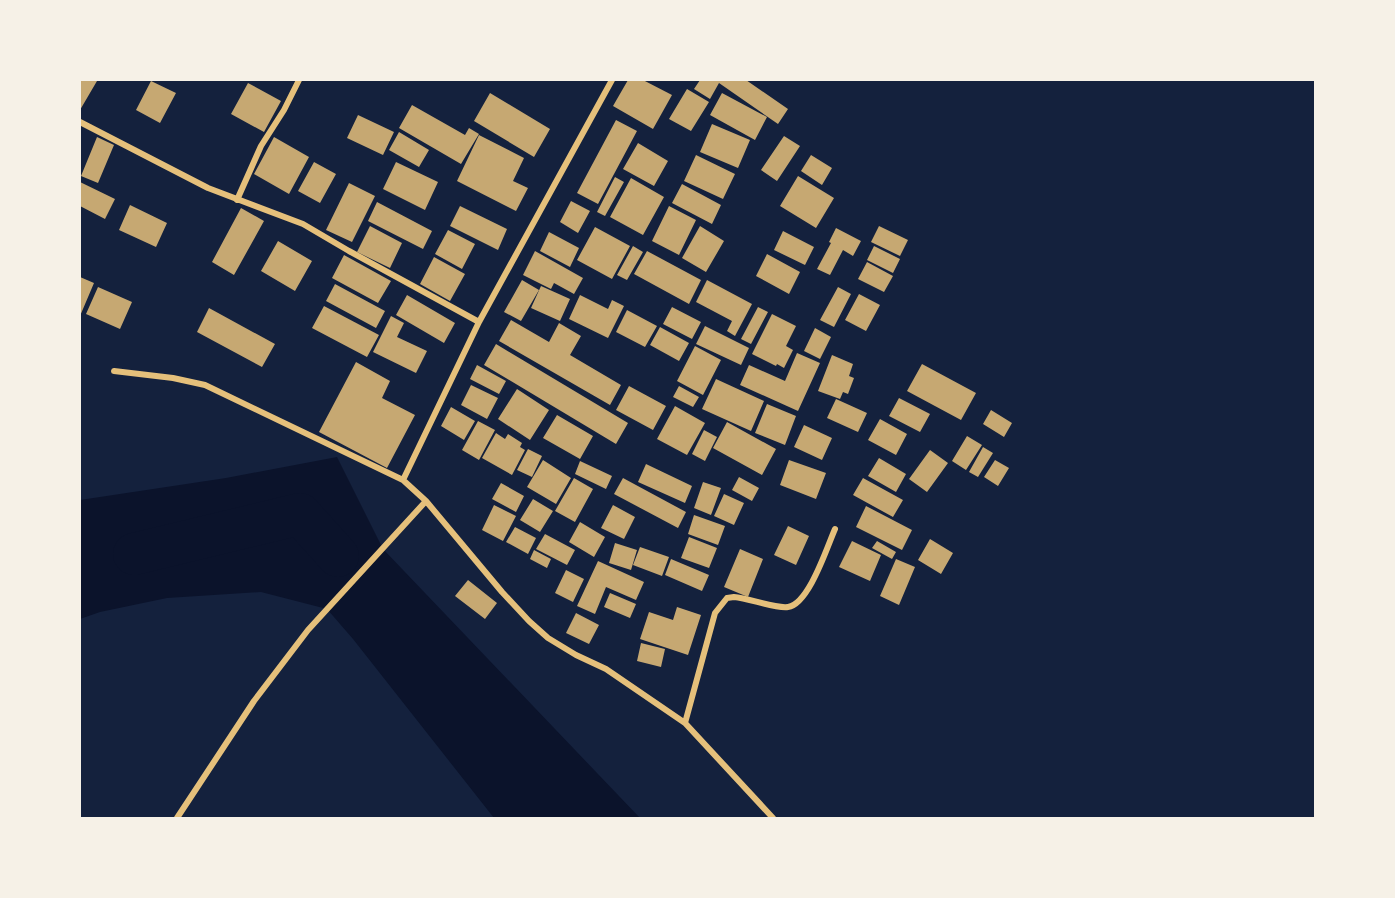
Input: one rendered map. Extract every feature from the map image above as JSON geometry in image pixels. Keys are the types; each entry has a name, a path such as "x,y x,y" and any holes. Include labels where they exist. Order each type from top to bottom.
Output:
{"street":[{"path":"237,200 261,146 284,110 299,80"},
{"path":"404,480 479,322 612,80"},
{"path":"80,122 208,188 303,224 479,322"},
{"path":"114,371 173,378 205,385 404,480 426,501 529,621 548,638 606,669 685,723 773,819"},
{"path":"177,819 254,701 308,630 426,501"},
{"path":"685,723 715,613 720,606 728,598 734,597 787,607 798,604 809,587 835,529"}],"water":[{"path":"337,457 383,549 640,818 494,818 327,609 261,592 167,598 100,612 80,619 80,500 226,478"}],"building":[{"path":"80,80 97,81 80,110"},
{"path":"628,80 643,80 672,95 653,129 613,106"},
{"path":"700,80 746,80 788,109 778,124 719,83 710,99 694,89"},
{"path":"151,81 176,93 160,123 136,110"},
{"path":"248,83 281,101 264,132 231,114"},
{"path":"687,89 709,102 691,131 669,119"},
{"path":"490,93 550,129 534,157 474,121"},
{"path":"722,93 767,117 755,140 710,115"},
{"path":"412,105 465,135 469,128 479,134 461,164 399,128"},
{"path":"358,115 394,132 383,155 347,138"},
{"path":"616,120 637,131 598,204 577,193"},
{"path":"712,124 750,140 738,168 700,152"},
{"path":"399,132 429,150 419,167 389,150"},
{"path":"479,135 524,158 513,181 528,188 516,211 457,181"},
{"path":"784,136 800,146 777,181 761,170"},
{"path":"97,137 114,145 98,183 81,176"},
{"path":"274,137 309,157 289,194 254,174"},
{"path":"638,143 668,161 654,186 623,169"},
{"path":"696,155 735,174 723,199 684,181"},
{"path":"811,155 832,168 822,185 801,171"},
{"path":"314,162 336,174 320,203 298,191"},
{"path":"396,162 438,182 425,210 383,189"},
{"path":"798,176 834,198 816,228 780,206"},
{"path":"615,177 624,182 605,216 597,212"},
{"path":"631,178 664,197 643,235 610,217"},
{"path":"80,182 115,199 105,219 80,206"},
{"path":"349,183 375,196 352,242 326,230"},
{"path":"682,184 721,205 712,224 672,203"},
{"path":"571,201 590,211 578,233 560,222"},
{"path":"377,202 432,231 423,249 368,221"},
{"path":"130,205 167,223 156,247 119,230"},
{"path":"460,206 507,229 498,250 450,226"},
{"path":"669,206 696,220 679,255 652,241"},
{"path":"241,208 264,221 234,275 212,262"},
{"path":"370,226 402,243 390,268 357,252"},
{"path":"700,226 724,241 706,272 682,258"},
{"path":"879,226 908,240 900,256 871,242"},
{"path":"595,227 630,246 612,279 577,260"},
{"path":"836,228 861,241 853,256 843,250 830,275 817,269"},
{"path":"448,230 475,244 462,269 435,254"},
{"path":"783,231 814,247 805,265 774,250"},
{"path":"549,232 579,248 570,267 540,251"},
{"path":"278,241 312,261 295,291 261,271"},
{"path":"633,246 643,252 627,280 617,275"},
{"path":"874,246 900,259 893,273 867,260"},
{"path":"535,251 583,278 574,294 554,283 551,289 523,275"},
{"path":"647,251 701,280 689,304 634,274"},
{"path":"767,254 800,272 789,294 756,276"},
{"path":"344,255 391,281 378,303 332,278"},
{"path":"434,257 465,274 450,301 420,284"},
{"path":"867,262 893,276 884,292 858,279"},
{"path":"80,277 94,283 80,316"},
{"path":"522,280 539,290 521,321 504,312"},
{"path":"707,280 752,304 735,336 727,331 732,321 696,302"},
{"path":"335,284 385,311 376,328 326,301"},
{"path":"541,286 570,299 560,321 531,308"},
{"path":"98,287 132,302 120,329 86,314"},
{"path":"838,287 851,294 834,327 820,320"},
{"path":"859,294 880,305 866,331 845,320"},
{"path":"407,295 455,323 444,343 396,315"},
{"path":"580,295 608,309 612,300 624,306 608,338 569,319"},
{"path":"324,306 379,335 367,357 312,328"},
{"path":"672,307 701,322 692,339 663,324"},
{"path":"758,307 768,312 751,344 741,339"},
{"path":"209,308 275,344 262,367 197,332"},
{"path":"627,310 657,326 645,347 616,332"},
{"path":"772,314 796,326 786,346 793,350 784,368 752,354"},
{"path":"391,316 404,323 397,337 427,351 416,373 373,352"},
{"path":"511,320 549,342 559,323 581,336 570,355 621,385 610,405 499,341"},
{"path":"705,326 749,348 741,365 696,344"},
{"path":"660,327 689,343 679,361 650,345"},
{"path":"815,328 831,337 820,359 804,351"},
{"path":"496,344 628,423 616,444 484,365"},
{"path":"695,346 721,360 703,395 677,381"},
{"path":"797,353 820,363 798,411 740,385 749,365 785,381"},
{"path":"832,355 853,364 849,376 854,378 848,394 843,392 840,399 818,391"},
{"path":"356,362 390,381 382,398 415,415 387,468 319,432"},
{"path":"922,364 976,393 961,420 907,391"},
{"path":"477,365 506,381 499,394 470,379"},
{"path":"716,379 764,401 751,431 702,409"},
{"path":"471,385 498,398 487,419 461,405"},
{"path":"629,386 666,406 653,430 616,410"},
{"path":"679,386 699,397 693,407 673,397"},
{"path":"517,389 549,410 530,440 498,419"},
{"path":"899,398 930,414 920,432 889,416"},
{"path":"836,399 867,413 858,432 827,418"},
{"path":"767,404 796,416 785,445 755,433"},
{"path":"675,406 705,423 687,455 657,439"},
{"path":"451,407 475,421 464,440 441,426"},
{"path":"991,410 1012,423 1004,437 983,424"},
{"path":"557,415 593,436 580,459 543,438"},
{"path":"880,419 907,434 896,455 868,440"},
{"path":"478,421 495,430 479,460 462,450"},
{"path":"727,422 776,449 762,475 713,448"},
{"path":"804,425 832,438 822,460 794,447"},
{"path":"704,430 717,437 705,461 692,454"},
{"path":"496,433 505,439 508,434 522,443 520,447 525,450 512,475 482,458"},
{"path":"967,436 982,445 966,470 952,461"},
{"path":"983,447 993,453 978,477 969,472"},
{"path":"528,449 542,456 532,477 517,470"},
{"path":"930,450 948,463 927,492 909,479"},
{"path":"879,458 906,474 896,492 868,476"},
{"path":"543,460 571,478 556,504 527,487"},
{"path":"789,460 826,473 816,499 780,485"},
{"path":"995,460 1009,468 998,486 984,477"},
{"path":"580,461 612,476 606,489 575,474"},
{"path":"646,464 692,486 685,503 638,482"},
{"path":"739,477 759,488 752,501 732,490"},
{"path":"574,478 593,489 575,522 555,511"},
{"path":"623,478 686,512 678,528 614,494"},
{"path":"863,478 903,500 893,517 853,495"},
{"path":"703,482 721,488 711,515 694,508"},
{"path":"501,483 524,496 516,512 492,499"},
{"path":"724,494 744,503 734,525 714,516"},
{"path":"533,499 553,511 540,532 520,520"},
{"path":"494,505 516,516 503,541 482,530"},
{"path":"613,505 635,517 624,539 601,528"},
{"path":"866,506 912,530 902,550 856,527"},
{"path":"694,515 725,526 718,545 688,534"},
{"path":"580,522 605,537 594,557 569,542"},
{"path":"788,526 809,536 796,565 774,555"},
{"path":"515,527 536,538 528,554 506,542"},
{"path":"545,534 575,550 567,565 536,549"},
{"path":"689,537 717,548 709,568 681,558"},
{"path":"930,539 953,553 941,574 918,560"},
{"path":"852,541 881,555 870,581 839,567"},
{"path":"877,541 896,552 892,559 872,548"},
{"path":"615,543 637,550 631,570 609,563"},
{"path":"640,547 669,557 662,576 633,565"},
{"path":"740,549 763,559 748,597 724,587"},
{"path":"534,550 551,559 547,568 530,559"},
{"path":"671,559 709,575 702,591 665,575"},
{"path":"896,559 915,567 899,605 880,596"},
{"path":"598,561 644,582 636,600 606,587 595,614 577,606"},
{"path":"566,570 584,579 573,602 555,593"},
{"path":"468,580 497,603 485,619 455,596"},
{"path":"610,593 636,604 630,618 604,607"},
{"path":"677,607 701,615 688,655 640,639 649,612 673,620"},
{"path":"576,613 599,625 589,644 566,633"},
{"path":"641,643 665,649 661,667 637,661"}],"waterway":[{"path":"134,554 300,514 338,556"}]}
